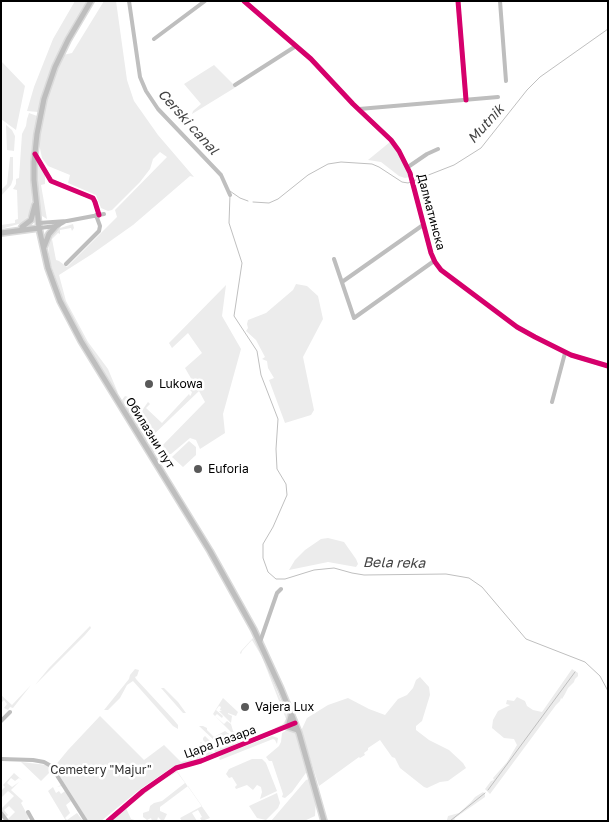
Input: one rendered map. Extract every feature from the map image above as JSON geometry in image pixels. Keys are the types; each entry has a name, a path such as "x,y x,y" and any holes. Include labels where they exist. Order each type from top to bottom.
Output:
{"main road":[{"name":"Обилазни пут","path":"91,1 64,48 53,72 41,113 35,154 36,197 44,250 56,292 78,336 210,551 260,642 298,730 324,821"},
{"path":"22,227 33,216 36,197"},
{"path":"44,250 48,237 57,225"},
{"path":"13,231 22,227 39,226"},
{"path":"1,233 39,226"},
{"path":"291,714 288,727 298,730"}],"street":[{"path":"154,39 205,1"},
{"name":"Далматинска","path":"244,1 330,78 358,110 390,140 404,158 434,261 441,270 517,327 565,353 608,366"},
{"path":"458,1 466,100"},
{"path":"500,1 506,81"},
{"path":"235,84 296,46"},
{"path":"358,110 498,97"},
{"name":"Далматинска","path":"408,167 438,148"},
{"path":"35,154 51,181 92,198 100,215 99,231 66,264"},
{"path":"39,226 100,215"},
{"path":"39,226 57,225 67,221"},
{"name":"Далматинска","path":"342,282 423,226"},
{"name":"Далматинска","path":"334,259 354,318 434,261"},
{"path":"552,402 565,353"},
{"path":"260,642 277,593 281,589"},
{"path":"1,721 10,712"},
{"name":"Цара Лазара","path":"108,821 143,791 176,768 201,761 295,723"},
{"path":"1,759 33,760 48,764 53,768 86,821"},
{"path":"28,812 33,821"},
{"path":"1,813 7,821"}],"green space":[{"path":"75,1 89,1 43,96 38,112 27,111 34,87 53,39"},
{"path":"104,1 116,1 127,80 134,101 158,135 194,177 190,176 133,225 59,275 66,301 88,342 108,369 118,393 114,390 66,310 49,258 48,241 57,229 73,224 74,228 72,231 71,228 60,230 60,234 58,233 52,239 56,260 67,267 117,217 115,210 167,157 160,152 153,159 150,169 140,182 112,210 108,211 101,208 96,195 68,183 70,175 48,166 42,158 38,139 47,98 63,55 72,53"},
{"path":"1,61 25,86 16,130 1,119"},
{"path":"214,65 236,87 192,114 201,104 184,84"},
{"path":"29,113 37,116 31,153 32,212 22,223 1,229 1,225 15,223 15,220 18,219 17,190 13,189 16,179 19,178 22,134"},
{"path":"6,125 15,136 14,151 7,150"},
{"path":"390,142 402,159 409,177 399,176 381,162 368,160"},
{"path":"10,157 13,157 13,179 11,185 1,196 1,190 7,184"},
{"path":"36,161 45,173 45,184 41,185 47,219 42,216 40,210"},
{"path":"296,284 307,286 318,296 323,319 303,357 314,410 311,415 285,423 269,380 274,378 268,368 267,361 262,359 265,357 256,340 246,331 248,320 266,313 293,290"},
{"path":"226,285 222,316 241,349 223,414 225,433 200,449 196,440 190,438 171,454 163,447 158,450 205,402 199,391 147,441 145,441 122,404 122,400 125,396 128,397 138,416 148,402 150,404 146,408 162,423 189,394 191,395 192,392 185,386 192,380 185,368 202,353 188,333 172,348 169,343"},
{"path":"189,441 196,447 196,455 183,467 172,457"},
{"path":"152,442 158,450 153,453 149,444"},
{"path":"328,538 344,542 356,559 358,564 356,567 328,562 289,570 295,560 305,550 321,539"},
{"path":"90,626 91,628 85,635 35,685 49,668"},
{"path":"253,638 266,664 287,715 285,725 275,730 286,719 262,657 252,640 240,653"},
{"path":"135,669 139,670 135,677 136,679 173,719 178,725 178,729 173,726 133,681 127,685 120,698 108,710 104,710"},
{"path":"572,669 578,673 578,676 490,794 485,789 494,780 493,778 507,762 517,745 514,739 504,738 492,728 493,720 498,711 510,705 506,704 507,700 514,701 517,697 525,701 527,706 533,710 542,712"},
{"path":"420,677 429,687 430,695 422,721 416,726 416,730 429,740 449,750 466,768 448,781 440,782 427,788 400,768 395,758 392,757 380,740 368,748 364,753 365,755 359,757 319,786 301,731 307,718 328,705 348,698 385,715 398,699 407,695"},
{"path":"31,685 13,708 10,707 8,710 4,708 7,704 4,700 1,703 1,695 12,705"},
{"path":"161,688 164,688 178,702 186,713 183,713"},
{"path":"223,698 238,712 236,716 228,713 232,716 231,723 219,711 222,711 219,706 216,710 223,716 222,718 217,714 215,716 213,714"},
{"name":"Cemetery \"Majur\"","path":"100,716 144,760 164,745 181,762 203,755 206,750 210,754 201,742 213,753 171,768 139,790 101,821 88,821 54,767"},
{"path":"215,716 224,724 227,721 231,724 233,731 242,741 216,753 203,740 205,736 213,744 215,741 199,726 207,728 214,737 225,731 235,738 236,742 240,741"},
{"path":"291,730 296,734 308,770 292,792 285,798 282,797 283,794 272,761 269,761 266,757 279,746 282,733"},
{"path":"272,736 278,738 277,744 273,739 220,760 219,758 222,755"},
{"path":"252,759 262,759 266,763 277,791 260,799 261,787 257,785 253,790 247,785 236,789 237,785 232,777 229,778 226,774 229,769"},
{"path":"21,762 47,765 52,770 41,781"},
{"path":"177,771 188,786 160,807 160,811 167,814 164,820 162,821 158,817 157,821 152,821 151,818 147,820 143,817 143,813 149,811 150,806 162,801 185,783 177,772 162,781"},
{"path":"14,773 23,781 19,778 15,781 11,778 7,783 12,787 19,782 11,790 23,801 21,803 29,818 26,821 9,821 8,819 15,812 9,806 4,810 8,815 6,817 1,811 14,796 8,791 2,797 1,791 5,787 3,785"},
{"path":"309,779 316,799 315,816 304,821 271,821 306,780"},
{"path":"158,783 126,808 131,819 138,821 110,821 142,794"},
{"path":"53,787 56,793 59,791 61,794 65,791 71,801 66,805 70,813 65,818 67,820 77,813 83,821 66,821 48,791"},
{"path":"483,792 485,797 455,818 454,821 445,821 448,816 459,813 475,797"},
{"path":"277,793 280,803 278,808 266,820 257,818 249,806"},
{"path":"202,806 210,818 202,821 198,810 192,813 197,821 182,821 180,818"}],"waterway":[{"name":"Cerski canal","path":"129,1 140,77 146,91 158,109 221,175 230,195"},
{"name":"Mutnik","path":"253,202 269,203 278,199 308,175 328,164 341,162 372,164 402,182 408,183 454,165 481,148 527,90 540,77 608,29"},
{"name":"Mutnik","path":"227,189 248,201"},
{"name":"Bela reka","path":"230,195 229,223 242,263 234,316 257,351 261,375 278,419 277,469 286,484 287,495 273,527 263,544 263,558 268,572 276,579 285,579 314,570 334,568 364,575 446,574 469,578 482,587 526,639 585,662 600,676 608,691"},
{"path":"488,790 575,672"},
{"path":"450,821 485,793"}],"cycle path":[{"path":"244,1 311,59 353,104 391,140 410,173 431,253 441,270 517,327 571,355 608,366"},
{"path":"458,1 466,100"},
{"path":"35,154 51,181 93,198 99,215"},
{"path":"108,821 143,791 176,768 201,761 295,723"}],"place":[{"name":"Lukowa","path":"149,384"},
{"name":"Euforia","path":"198,469"},
{"name":"Vajera Lux","path":"245,707"}]}
